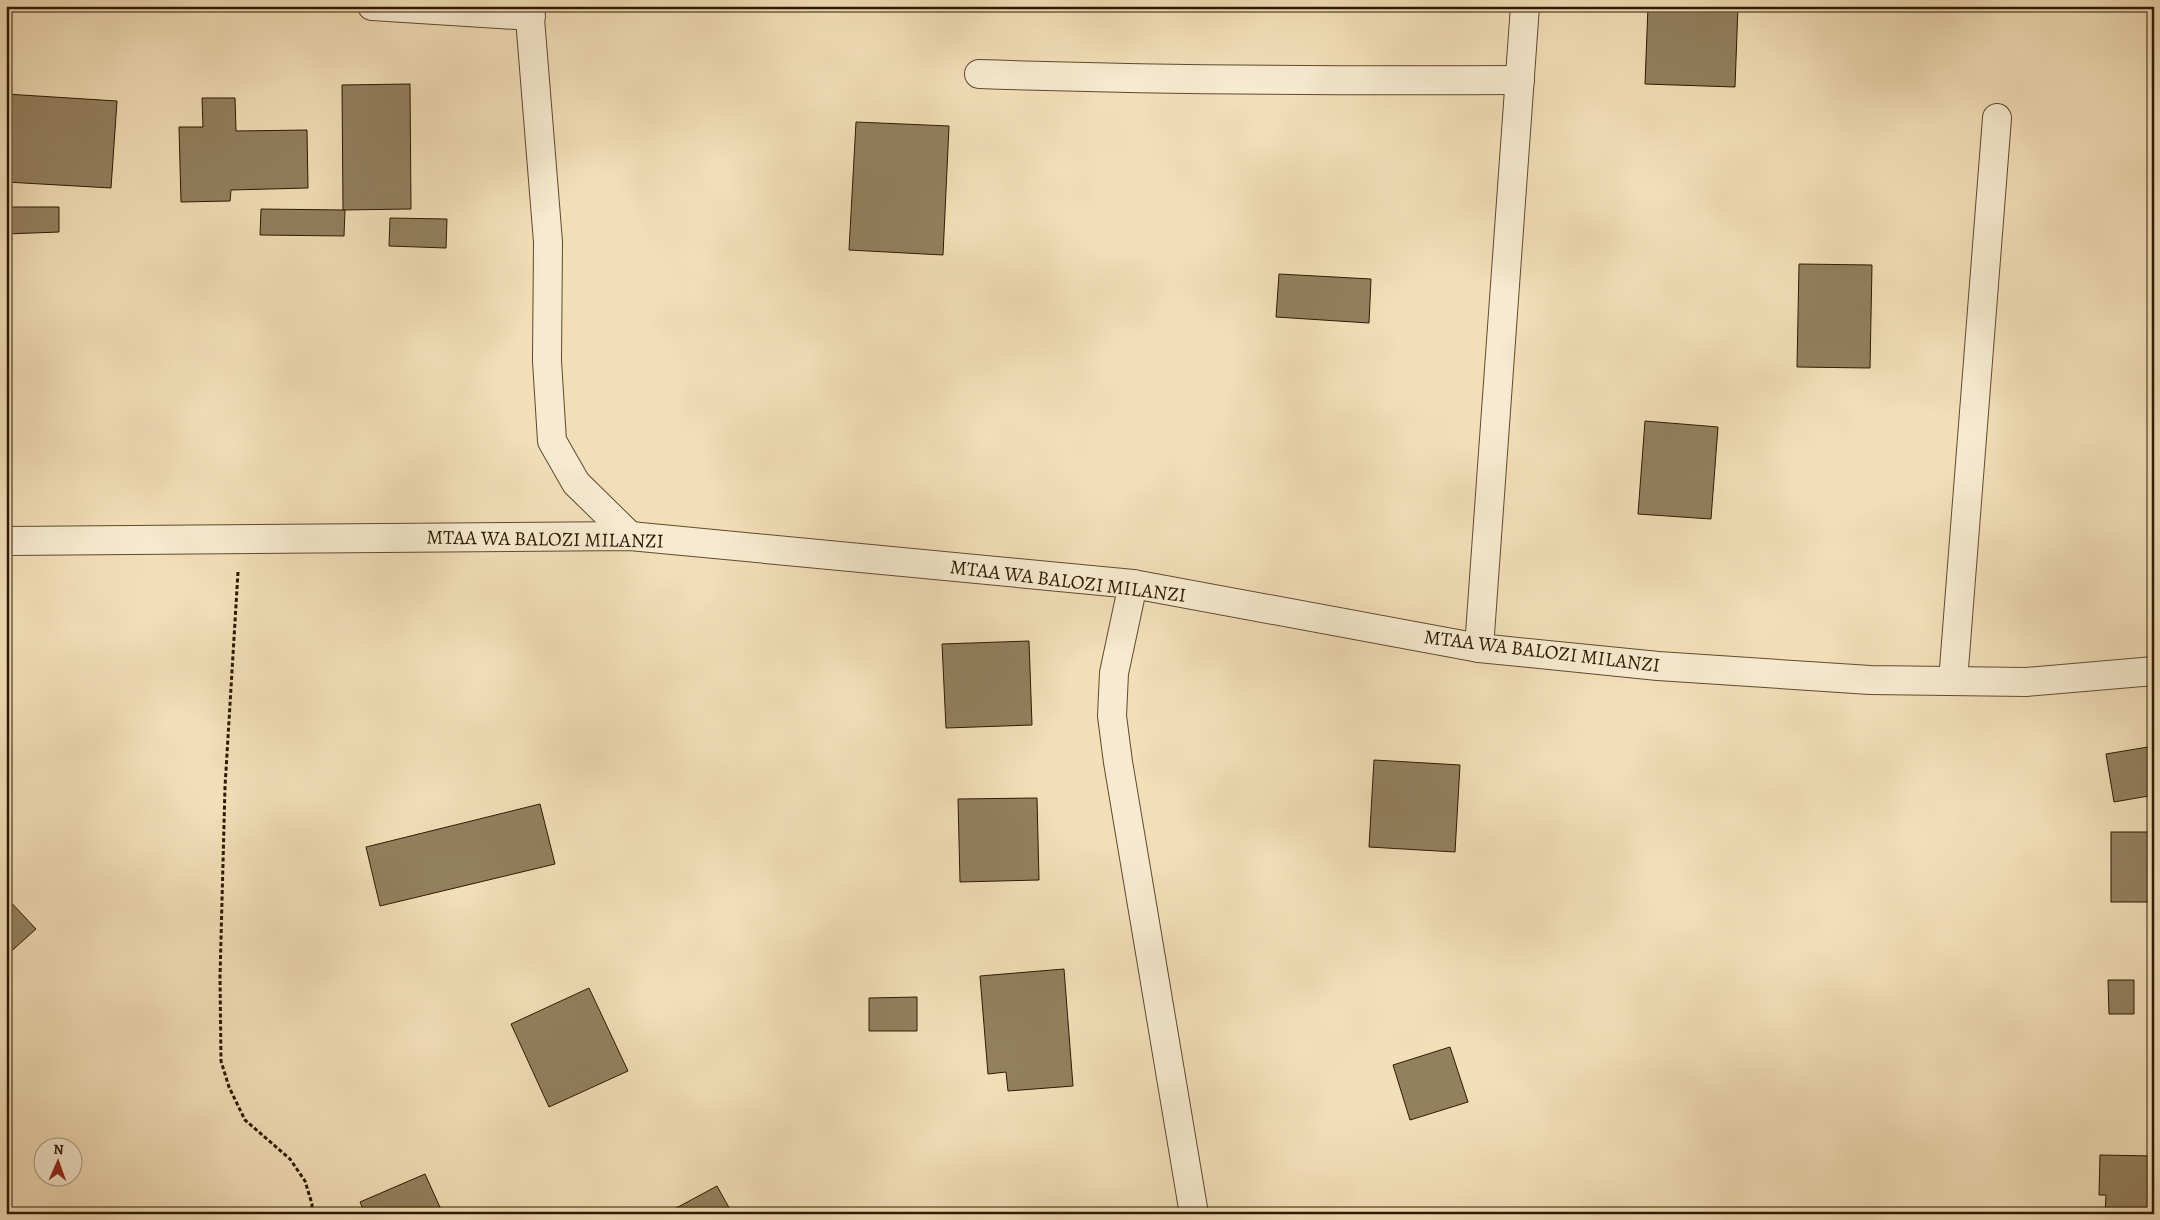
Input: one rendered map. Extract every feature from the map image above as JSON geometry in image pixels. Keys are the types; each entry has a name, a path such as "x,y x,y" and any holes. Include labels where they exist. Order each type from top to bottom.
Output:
{"street":[{"path":"372,6 530,11 548,242 548,362 552,441 576,483 630,536"},
{"path":"1479,648 1525,6"},
{"path":"980,74 1120,79 1520,80"},
{"path":"1953,681 1997,118"},
{"name":"MTAA WA BALOZI MILANZI","path":"6,541 630,536 1134,584 1479,648 1667,666 1870,680 2026,682 2154,671"},
{"path":"1134,584 1114,673 1112,716 1118,762 1194,1214"}],"path":[{"path":"240,539 225,797 220,977 221,1061 229,1087 245,1120 290,1159 305,1181 312,1204 312,1214"}],"building":[{"path":"1648,6 1738,6 1735,87 1645,84"},
{"path":"410,84 411,209 343,210 342,85"},
{"path":"6,94 117,101 111,188 6,182"},
{"path":"202,98 235,98 236,131 307,130 308,188 231,190 230,201 181,202 179,127 203,127"},
{"path":"856,122 949,126 943,255 849,250"},
{"path":"6,207 59,207 59,232 6,234"},
{"path":"261,209 345,210 344,236 260,235"},
{"path":"390,218 447,219 446,248 389,246"},
{"path":"1799,264 1872,265 1870,368 1797,367"},
{"path":"1279,274 1371,279 1369,323 1276,317"},
{"path":"1645,421 1718,427 1711,519 1638,514"},
{"path":"1029,641 1032,725 946,728 942,644"},
{"path":"2154,746 2154,795 2114,802 2106,754"},
{"path":"1374,760 1460,765 1455,852 1369,847"},
{"path":"1037,798 1039,880 960,882 958,799"},
{"path":"540,804 555,864 380,906 366,847"},
{"path":"2111,832 2154,832 2154,902 2111,902"},
{"path":"6,897 36,929 6,956"},
{"path":"1064,969 1073,1086 1008,1091 1006,1072 988,1074 980,976"},
{"path":"2108,980 2134,980 2134,1014 2109,1014"},
{"path":"589,988 628,1071 549,1107 511,1024"},
{"path":"917,997 917,1031 869,1031 869,998"},
{"path":"1450,1047 1468,1102 1410,1120 1393,1065"},
{"path":"2100,1155 2153,1156 2154,1214 2105,1214 2106,1195 2099,1195"},
{"path":"425,1174 443,1214 365,1214 360,1202"},
{"path":"717,1186 732,1213 665,1214"},
{"path":"1318,1210 1318,1214 1279,1214"}]}
